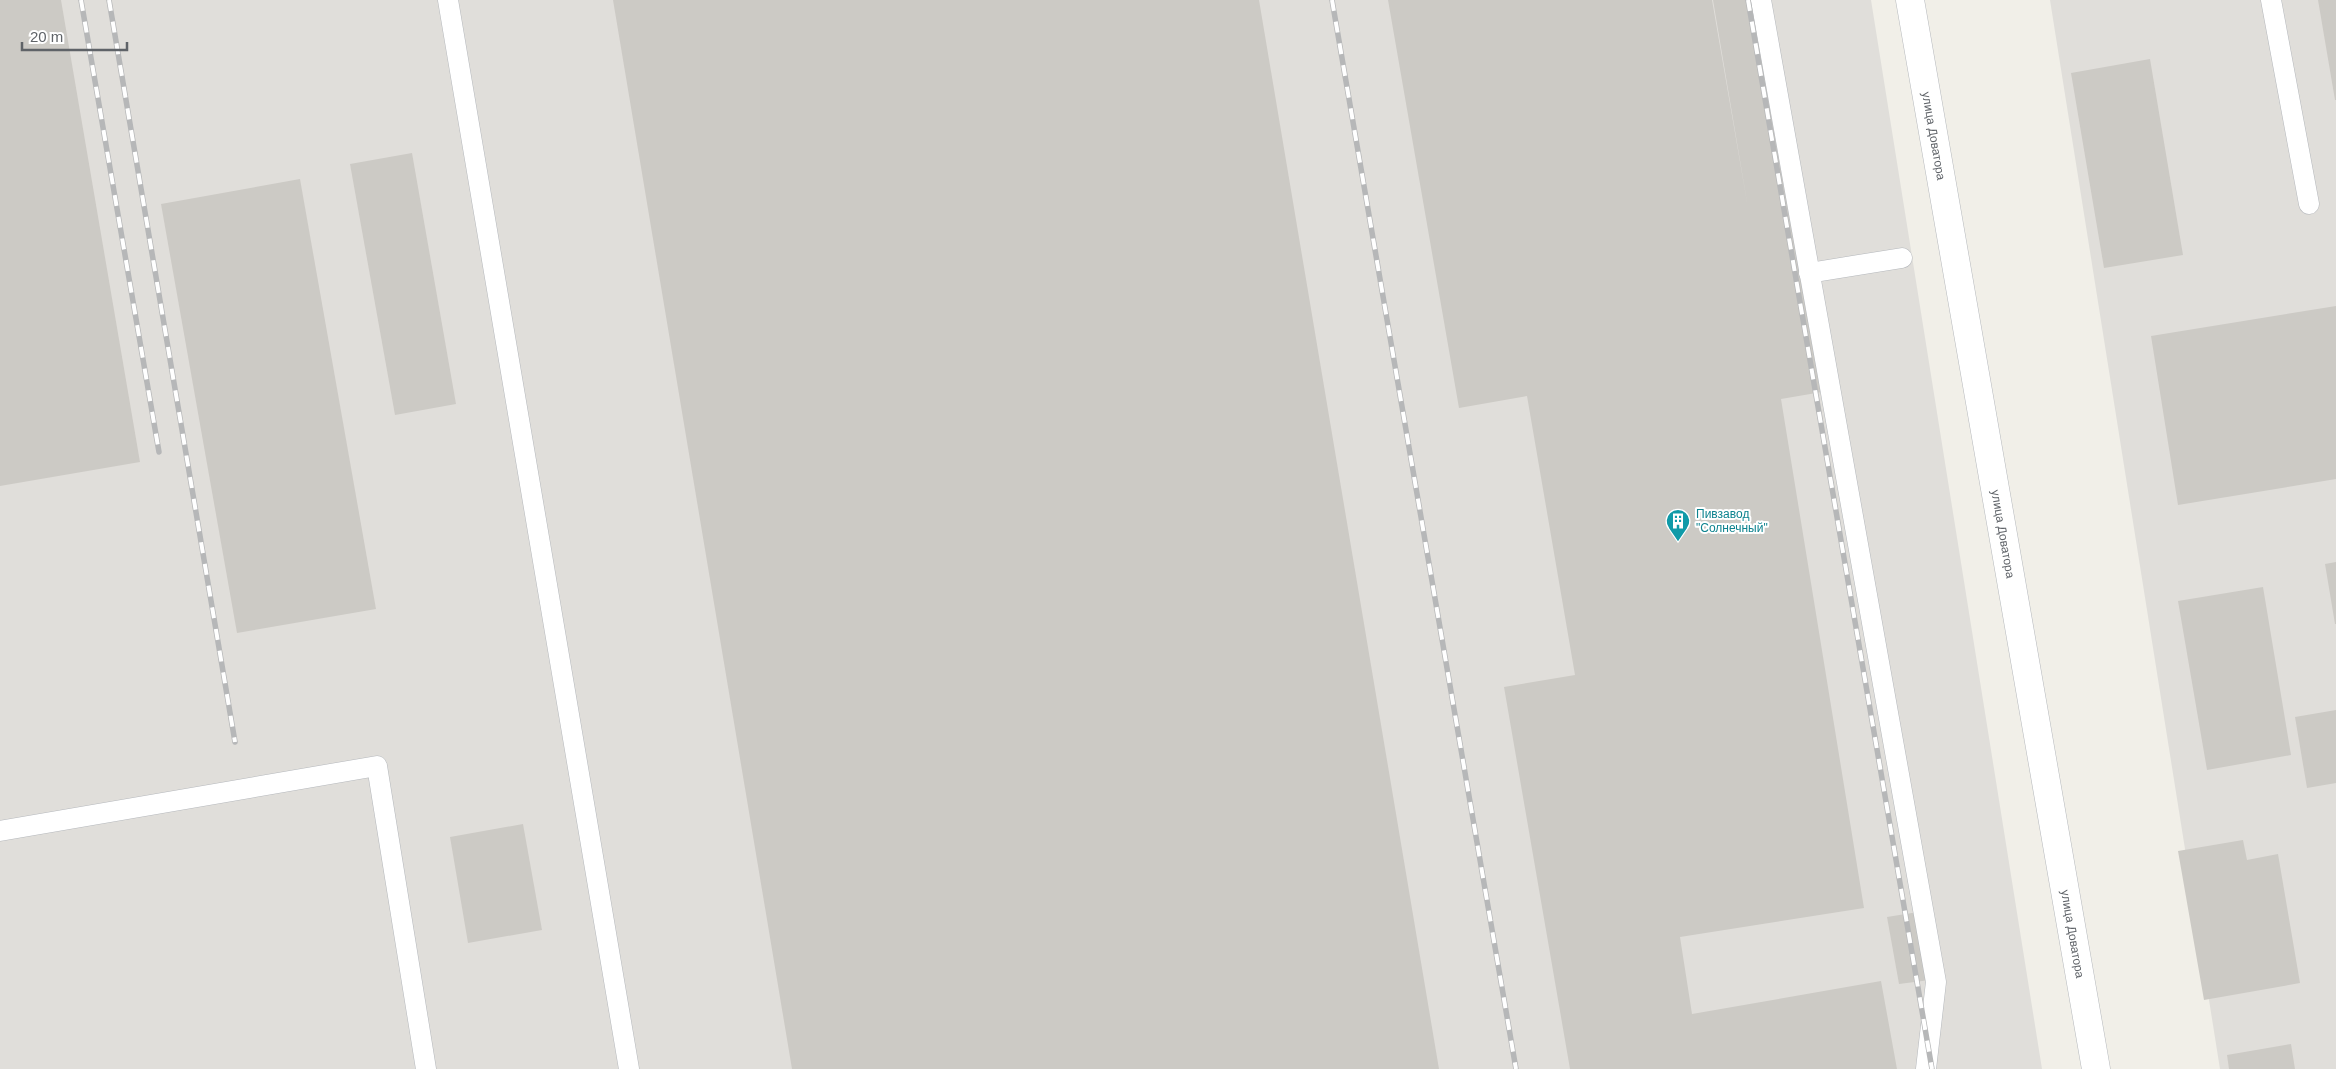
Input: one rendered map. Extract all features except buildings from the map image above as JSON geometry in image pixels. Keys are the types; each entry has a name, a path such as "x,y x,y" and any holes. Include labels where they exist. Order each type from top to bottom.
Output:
{"street":[{"name":"улица Доватора","path":"1910,0 2096,1069"}],"lane":[{"path":"448,0 629,1069"},
{"path":"1761,0 1936,982 1926,1069"},
{"path":"2271,0 2309,204"},
{"path":"1809,274 1902,258"},
{"path":"0,831 377,766 426,1069"}],"shaded area":[{"path":"0,0 1871,0 2042,1069 0,1069"},
{"path":"2050,0 2336,0 2336,1069 2220,1069"}],"railway":[{"path":"81,0 159,452"},
{"path":"109,0 235,742"},
{"path":"1332,0 1516,1069"},
{"path":"1748,0 1932,1069"}],"place":[{"name":"Пивзавод \"Солнечный\"","path":"1678,542"}]}
